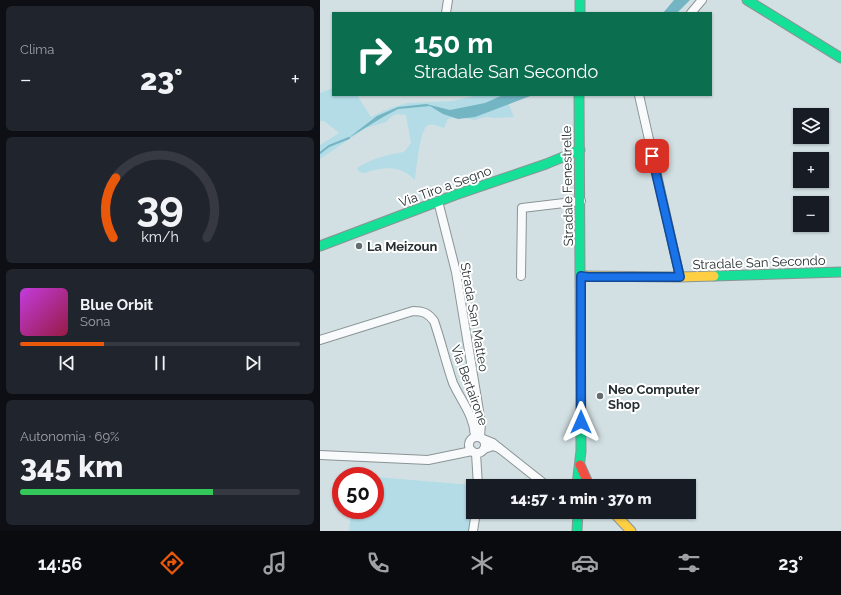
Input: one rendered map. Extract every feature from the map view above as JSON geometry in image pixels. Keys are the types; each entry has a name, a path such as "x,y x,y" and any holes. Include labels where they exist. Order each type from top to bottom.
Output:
{"street":[{"path":"446,12 448,0"},
{"path":"580,0 580,12"},
{"path":"692,12 702,0"},
{"path":"747,0 841,58"},
{"name":"Stradale Fenestrelle","path":"578,479 581,435 580,96"},
{"path":"639,96 680,277"},
{"name":"Via Tiro a Segno","path":"320,246 438,201 546,164 580,150"},
{"name":"Strada San Matteo","path":"438,201 456,272 481,423 479,437"},
{"path":"521,276 522,208 581,201"},
{"name":"Stradale San Secondo","path":"581,276 680,277 841,272"},
{"name":"Via Bertairone","path":"320,340 413,311 424,312 429,315 434,320 454,383 469,410 479,437"},
{"path":"477,451 485,444 479,437"},
{"path":"477,451 469,449 468,444 471,438 479,437 493,443 538,479"},
{"path":"320,455 428,460 477,451 493,446 499,448"},
{"path":"477,451 478,479"},
{"path":"580,465 586,479"},
{"path":"473,531 475,519"},
{"path":"577,531 578,519"},
{"path":"619,519 631,531"}],"shaded area":[{"path":"674,0 690,0 678,12 664,12"},
{"path":"332,88 332,96 358,96 371,117 390,108 408,103 452,101 474,96 505,96 514,117 485,117 474,120 458,116 448,119 444,128 428,125 425,128 421,141 417,159 415,180 400,170 384,168 361,173 357,168 368,162 404,152 411,143 406,115 397,114 392,116 386,122 366,128 320,159 320,145 339,133 324,121 320,121 320,93"},
{"path":"501,96 530,96 475,117 458,119 443,114 430,106 398,109 347,139 377,116 398,107 426,104 450,110 485,103"},
{"path":"384,478 466,484 466,519 470,519 469,531 349,531 350,519 384,519"}],"waterway":[{"path":"320,153 329,146 349,138"}],"traffic: fast":[{"path":"580,0 580,12"},
{"path":"747,0 841,58"},
{"path":"578,479 581,451 579,96"},
{"path":"320,246 455,195 546,164 580,150"},
{"path":"714,276 841,272"},
{"path":"577,531 578,519"}],"traffic: slow":[{"path":"581,276 714,276"},
{"path":"620,519 631,531"}],"traffic: jam":[{"path":"580,465 586,479"}],"place":[{"name":"La Meizoun","path":"359,246"},
{"name":"Neo Computer Shop","path":"600,396"}],"route":[{"path":"581,422 581,276 680,277 652,156"}]}
